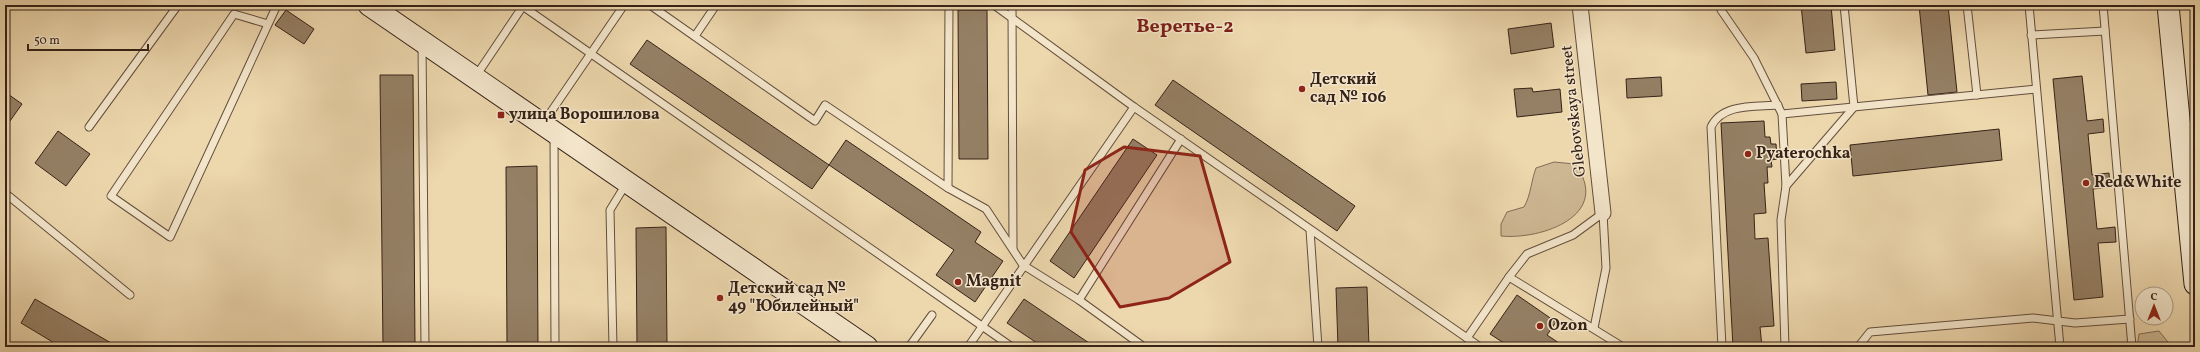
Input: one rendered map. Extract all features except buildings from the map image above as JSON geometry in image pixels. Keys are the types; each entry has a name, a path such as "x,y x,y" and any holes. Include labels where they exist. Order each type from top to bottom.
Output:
{"main road":[{"path":"369,5 422,43 628,182 867,347"},
{"path":"2168,5 2194,258 2195,284"}],"street":[{"name":"Glebovskaya street","path":"1580,5 1603,213"}],"lane":[{"path":"89,127 178,5"},
{"path":"268,24 234,14 111,196 170,237 277,5"},
{"path":"555,347 548,128 591,54 624,5"},
{"path":"650,5 815,121 825,105 948,188 986,209 1023,265 1079,300 1144,347"},
{"path":"695,36 716,5"},
{"path":"948,188 949,5"},
{"path":"994,5 1134,107 1480,347"},
{"path":"1012,5 1013,250"},
{"path":"1721,5 1721,10 1754,58 1782,114 1786,186 1780,220 1785,347"},
{"path":"1786,186 1854,107 1844,5"},
{"path":"1967,5 1977,95"},
{"path":"2029,5 2060,347"},
{"path":"2103,5 2132,347"},
{"path":"475,78 522,6 1012,347"},
{"path":"2031,35 2105,31"},
{"path":"422,43 425,347"},
{"path":"1782,114 2036,90"},
{"path":"1722,347 1710,127 1714,120 1729,110 1778,106"},
{"path":"968,347 1023,265 1134,107"},
{"path":"1079,300 1181,139"},
{"path":"612,347 610,210 628,182"},
{"path":"5,193 130,295"},
{"path":"1467,338 1509,277 1527,254 1573,235 1603,213"},
{"path":"1594,328 1606,268 1603,213"},
{"path":"1310,230 1318,347"},
{"path":"1509,277 1623,347"},
{"path":"909,347 932,315"},
{"path":"1858,347 1870,332 2033,318 2075,323 2130,319"}],"highlighted area":[{"path":"1124,147 1200,156 1230,262 1169,298 1120,307 1071,232 1085,170"}],"shaded area":[{"path":"1554,162 1575,164 1584,182 1585,197 1579,210 1568,221 1535,234 1501,236 1501,224 1507,212 1524,207 1536,168"},
{"path":"2159,331 2172,347 2137,347 2139,334"}],"place":[{"name":"Детский сад № 106","path":"1302,89"},
{"name":"улица Ворошилова","path":"501,115"},
{"name":"Pyaterochka","path":"1748,154"},
{"name":"Red&White","path":"2086,183"},
{"name":"Magnit","path":"958,282"},
{"name":"Детский сад № 49 \"Юбилейный\"","path":"720,298"},
{"name":"Ozon","path":"1540,326"}],"district":[{"name":"Веретье-2","path":"1185,27"}]}
